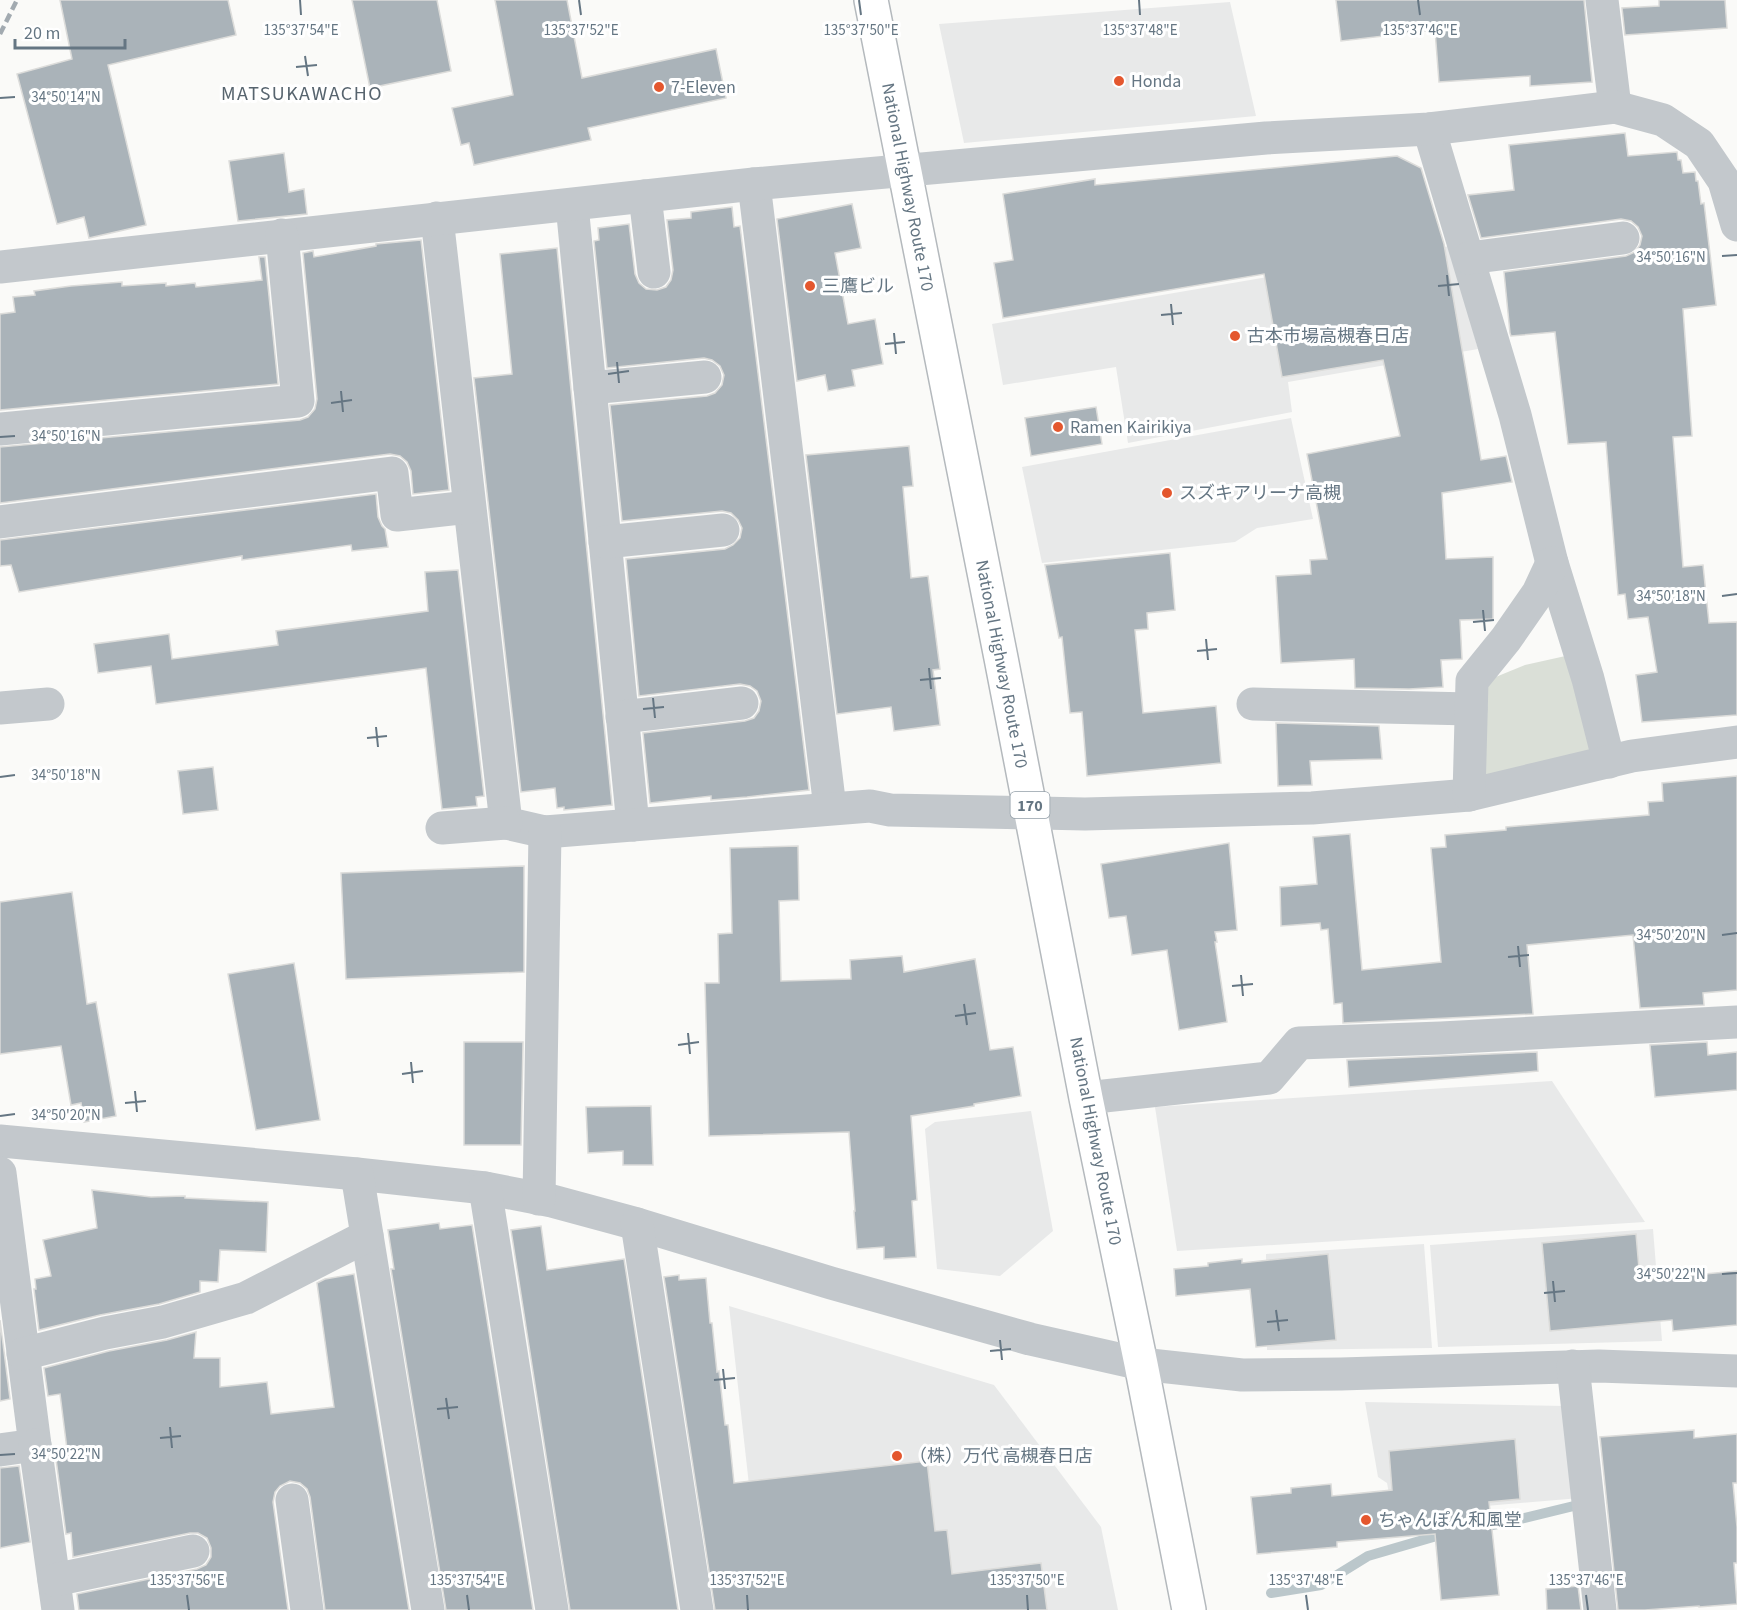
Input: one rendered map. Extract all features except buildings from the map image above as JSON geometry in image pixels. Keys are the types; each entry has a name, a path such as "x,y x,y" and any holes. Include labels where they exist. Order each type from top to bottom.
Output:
{"highway":[{"name":"National Highway Route 170","path":"871,0 1086,1098 1189,1610"}],"street":[{"path":"1602,0 1615,107"},
{"path":"0,267 754,184 1266,138 1429,129 1615,107 1663,120 1699,144 1721,153 1724,181 1737,225"},
{"path":"1429,129 1515,415 1552,563 1588,679 1609,762"},
{"path":"754,184 830,808"},
{"path":"645,196 654,272"},
{"path":"572,205 633,825"},
{"path":"437,218 506,824"},
{"path":"0,429 298,401 282,235"},
{"path":"1469,258 1623,238"},
{"path":"590,388 705,377"},
{"path":"0,522 392,473 397,515 470,507"},
{"path":"605,543 723,530"},
{"path":"1469,795 1472,681 1506,639 1538,593 1552,563"},
{"path":"622,717 742,703"},
{"path":"0,708 48,704"},
{"path":"1253,704 1471,709"},
{"path":"442,828 506,824 545,832 870,806 891,810 1085,814 1312,808 1469,795 1632,756 1737,742"},
{"path":"539,1199 545,832"},
{"path":"1086,1098 1269,1078 1299,1043 1441,1038 1737,1022"},
{"path":"0,1141 485,1188 539,1199 636,1224 831,1283 1030,1339 1141,1364 1242,1375 1573,1366 1737,1371"},
{"path":"0,1173 56,1595 193,1551"},
{"path":"357,1174 428,1610"},
{"path":"485,1188 552,1610"},
{"path":"636,1224 697,1610"},
{"path":"23,1354 105,1333 164,1322 246,1298 367,1236"},
{"path":"1573,1366 1600,1610"},
{"path":"0,1450 35,1445"},
{"path":"292,1500 307,1610"}],"shaded area":[{"path":"1230,2 1256,116 964,143 939,24"},
{"name":"古本市場高槻春日店","path":"1450,246 1478,349 1288,382 1292,412 1128,443 1116,367 1003,385 992,324"},
{"name":"スズキアリーナ高槻","path":"1291,418 1313,519 1257,528 1235,542 1042,563 1022,467"},
{"path":"1570,655 1596,753 1478,785 1481,683 1525,665"},
{"path":"1552,1081 1645,1222 1177,1251 1155,1107"},
{"path":"1031,1111 1053,1231 1000,1276 937,1269 925,1129 935,1122"},
{"path":"1653,1229 1662,1341 1438,1347 1430,1245"},
{"path":"1424,1244 1432,1348 1267,1350 1266,1254"},
{"name":"（株）万代 高槻春日店","path":"729,1306 994,1385 1101,1527 1118,1610 763,1610"},
{"path":"1365,1402 1565,1406 1580,1498 1393,1514 1387,1483 1378,1477"}],"waterway":[{"path":"1477,1528 1582,1504"},
{"path":"1271,1593 1321,1585 1368,1556 1447,1533"}],"railway":[{"path":"0,34 17,0"}],"place":[{"name":"Honda","path":"1119,81"},
{"name":"7-Eleven","path":"659,87"},
{"name":"三鷹ビル","path":"810,286"},
{"name":"古本市場高槻春日店","path":"1235,336"},
{"name":"Ramen Kairikiya","path":"1058,427"},
{"name":"スズキアリーナ高槻","path":"1167,493"},
{"name":"（株）万代 高槻春日店","path":"897,1456"},
{"name":"ちゃんぽん和風堂","path":"1366,1520"}],"district":[{"name":"MATSUKAWACHO","path":"302,93"}]}
